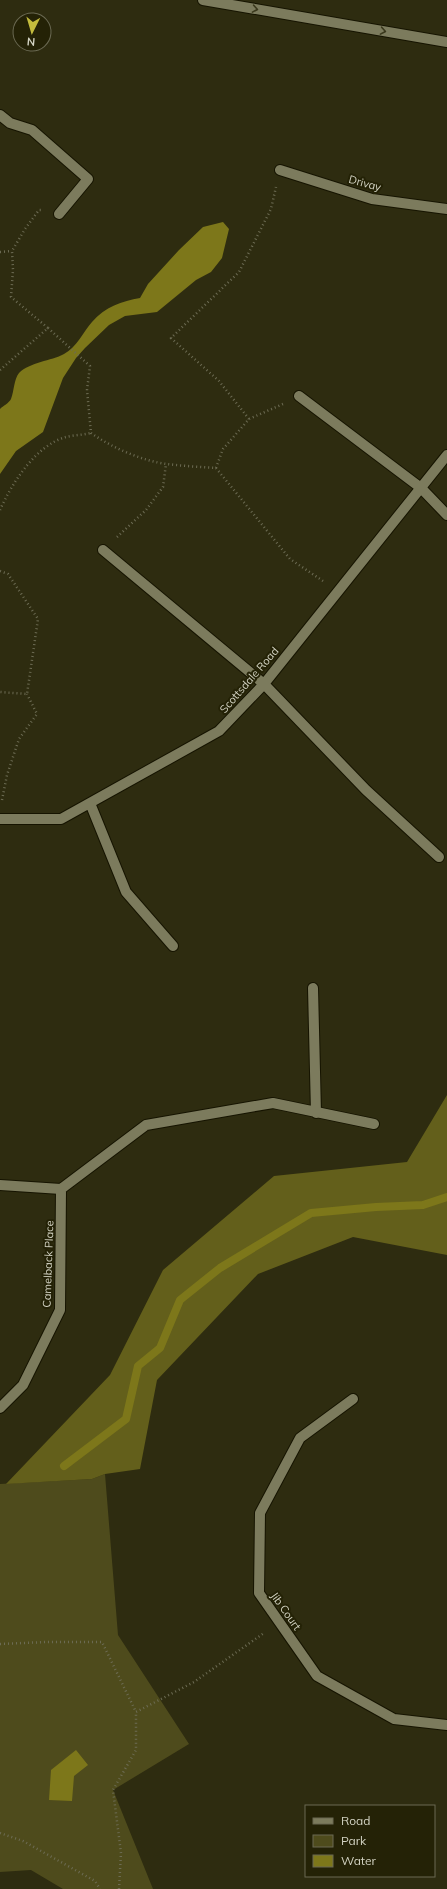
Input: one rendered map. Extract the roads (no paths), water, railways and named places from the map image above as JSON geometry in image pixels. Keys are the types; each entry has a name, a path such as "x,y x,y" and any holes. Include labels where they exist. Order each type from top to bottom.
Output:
{"street":[{"path":"203,0 447,42"},
{"path":"0,116 10,123 32,130 88,179 59,214"},
{"name":"Drivay","path":"280,170 372,199 447,209"},
{"path":"299,396 421,488 447,515"},
{"name":"Scottsdale Road","path":"0,819 61,819 219,732 264,684 447,455"},
{"path":"103,550 264,684 366,790 439,857"},
{"path":"90,803 126,892 173,946"},
{"path":"313,988 316,1112"},
{"path":"0,1185 61,1189 146,1125 274,1104 374,1124"},
{"name":"Camelback Place","path":"0,1408 24,1385 60,1310 61,1189"},
{"name":"Jib Court","path":"353,1399 300,1438 260,1513 259,1594 317,1676 394,1719 447,1725"}],"water":[{"path":"223,222 229,229 222,258 211,272 196,280 157,312 125,316 109,325 76,358 63,378 43,432 16,451 0,474 0,409 11,399 16,378 19,373 29,366 69,351 102,312 120,303 140,298 148,284 179,250 203,227"},
{"path":"76,1750 88,1765 74,1776 72,1801 49,1800 51,1770"}],"waterway":[{"path":"64,1466 126,1419 138,1366 160,1348 180,1300 220,1268 311,1213 376,1207 423,1205 447,1197"}]}
